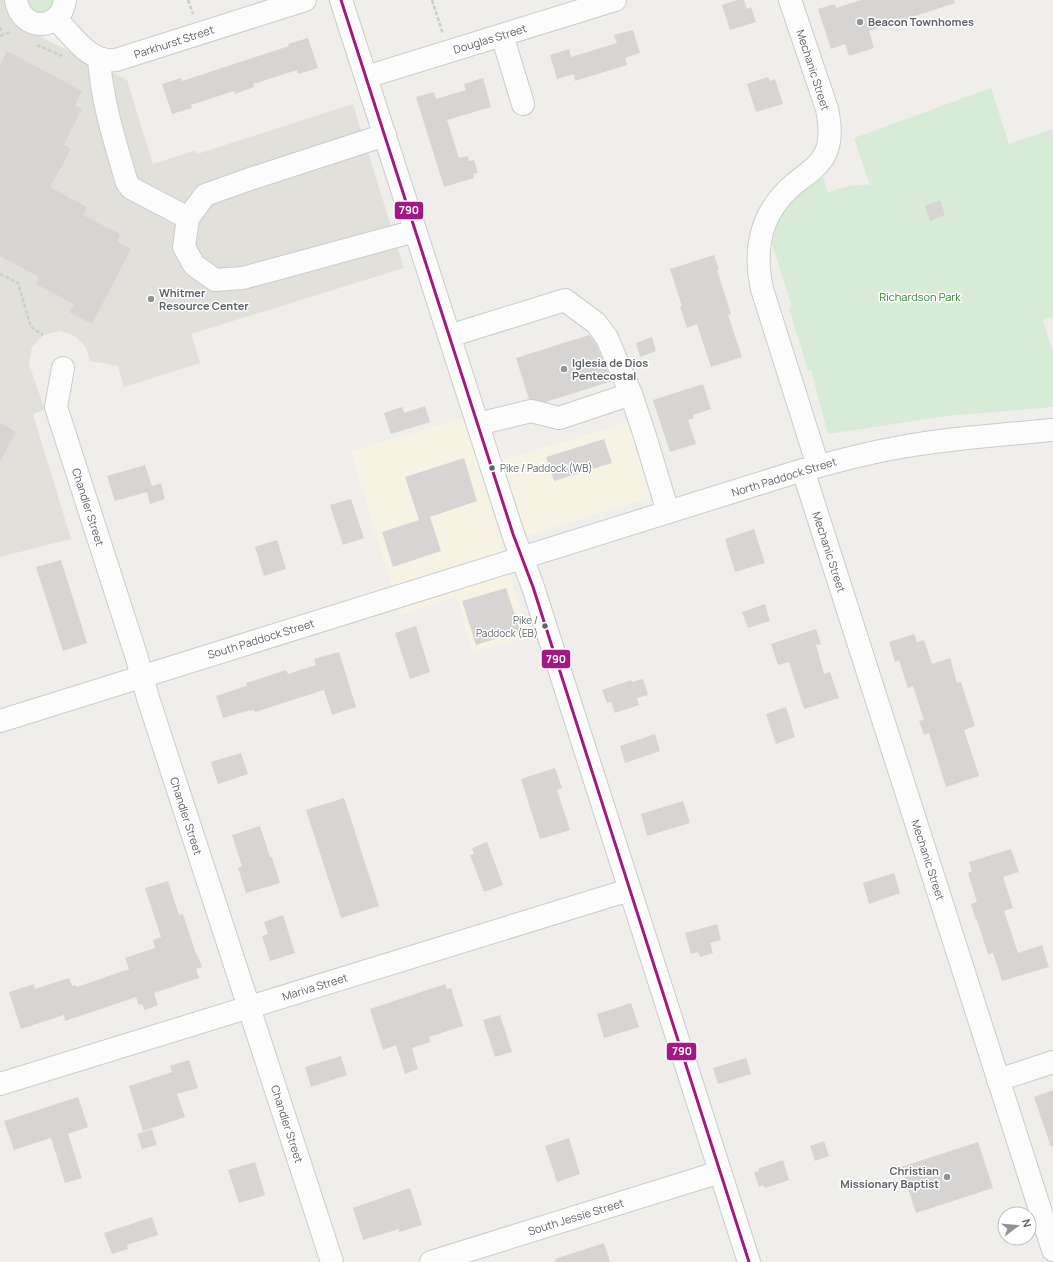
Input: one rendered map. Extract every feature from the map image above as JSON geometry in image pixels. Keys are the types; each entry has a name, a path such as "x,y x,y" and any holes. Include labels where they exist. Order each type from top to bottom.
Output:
{"street":[{"path":"16,0 20,12 30,22 44,24 60,9 88,52 99,59 101,80 109,123 127,183 131,188 188,218"},
{"name":"Parkhurst Street","path":"99,59 110,61 116,60 306,0"},
{"path":"341,0 449,336 522,558 533,587 749,1262"},
{"name":"Douglas Street","path":"366,77 615,0"},
{"name":"Mechanic Street","path":"790,0 827,109 829,119 829,139 825,154 819,163 782,195 771,210 760,238 758,260 759,275 810,468 998,1080 1053,1250"},
{"path":"502,35 523,104"},
{"path":"385,135 205,195 188,218 184,247 194,265 215,280 243,278 416,231"},
{"path":"449,336 565,300 596,323 607,338 631,394 668,512"},
{"name":"Chandler Street","path":"63,368 56,407 248,1008 332,1262"},
{"path":"478,424 531,411 558,418 631,394"},
{"name":"North Paddock Street","path":"522,558 842,459 896,448 967,438 1053,430"},
{"name":"South Paddock Street","path":"0,721 522,558"},
{"name":"Mariva Street","path":"0,1084 629,890"},
{"path":"998,1080 1053,1062"},
{"name":"South Jessie Street","path":"431,1262 720,1172"}],"path":[{"path":"188,0 193,14"},
{"path":"432,0 445,39"},
{"path":"0,27 3,35"},
{"path":"0,274 18,283 30,327 43,335"}],"shaded area":[{"name":"Whitmer Resource Center","path":"0,0 6,0 13,23 127,80 153,164 196,150 197,154 353,104 404,268 191,334 200,363 124,387 118,366 90,361 86,347 75,336 60,331 43,335 32,347 29,364 45,410 33,414 71,539 0,557"},
{"path":"486,411 503,460 649,416 674,490 500,544 530,637 472,652 457,596 400,615 351,451"}],"green space":[{"path":"28,0 53,1 50,9 42,13 32,9"},
{"name":"Richardson Park","path":"991,88 1009,144 1053,129 1053,317 1043,320 1053,353 1053,407 947,416 828,434 811,370 808,371 789,308 792,307 771,241 779,219 798,194 823,177 828,193 848,186 870,185 854,138"}],"building":[{"path":"737,0 744,0 747,9 751,7 756,22 730,30 722,5"},
{"name":"Beacon Townhomes","path":"861,0 954,0 955,3 869,31 874,48 849,56 845,44 831,49 818,9 835,4 836,8"},
{"path":"633,30 640,53 625,58 627,65 575,81 574,74 557,79 550,55 569,49 571,57 617,43 614,35"},
{"path":"308,38 318,68 298,74 297,70 253,84 254,87 235,94 234,91 191,105 192,108 172,114 162,84 181,78 182,81 289,46 288,44"},
{"path":"7,51 82,91 75,105 82,109 64,145 71,149 50,187 87,207 83,215 120,234 117,242 131,249 92,324 69,312 74,304 36,284 39,277 0,256 0,65"},
{"path":"768,77 770,81 775,79 783,104 756,112 747,84"},
{"path":"483,78 491,107 447,120 459,158 468,156 469,161 474,160 478,173 473,174 474,178 444,187 416,97 434,92 436,99 466,90 464,84"},
{"path":"940,200 945,215 930,221 925,206"},
{"path":"714,255 719,270 717,270 731,314 728,315 742,357 711,367 697,324 687,328 680,307 682,306 670,269"},
{"name":"Iglesia de Dios Pentecostal","path":"589,335 596,344 612,381 546,402 529,399 516,358"},
{"path":"652,337 656,351 640,357 636,343"},
{"path":"703,384 711,409 693,415 694,418 688,420 696,444 670,452 653,400"},
{"path":"425,406 430,422 391,434 384,413 402,407 404,413"},
{"path":"0,423 16,432 0,462"},
{"path":"604,439 612,463 554,481 546,457"},
{"path":"464,458 477,501 430,517 441,551 393,567 382,532 419,520 405,477"},
{"path":"145,465 152,486 161,483 165,499 150,504 147,492 115,501 107,476"},
{"path":"351,499 364,538 343,545 330,505"},
{"path":"754,529 765,563 735,572 725,539"},
{"path":"277,540 286,569 264,576 255,547"},
{"path":"61,560 87,643 63,651 36,567"},
{"path":"506,588 520,631 476,645 462,601"},
{"path":"765,604 770,621 748,628 742,612"},
{"path":"416,626 430,672 410,679 395,633"},
{"path":"816,629 821,644 816,645 824,674 830,672 839,698 804,709 789,662 778,665 771,644"},
{"path":"914,634 917,642 924,640 932,664 950,658 957,683 961,682 975,726 964,730 979,776 946,787 929,733 924,735 919,721 924,720 913,686 908,688 899,660 895,662 889,642"},
{"path":"339,652 356,707 332,715 324,690 255,712 254,710 250,710 223,718 216,696 247,686 246,683 286,670 288,674 316,665 314,659"},
{"path":"643,679 648,695 637,698 639,705 615,713 611,702 607,703 602,690 631,680 632,682"},
{"path":"786,707 795,737 776,744 766,714"},
{"path":"655,734 660,751 625,763 620,746"},
{"path":"241,753 248,774 218,784 211,762"},
{"path":"555,768 562,788 557,790 570,830 540,839 521,779"},
{"path":"344,798 379,906 341,918 306,810"},
{"path":"683,801 690,823 647,836 641,814"},
{"path":"260,826 280,883 246,893 238,868 242,866 232,835"},
{"path":"487,842 503,885 484,892 470,855 474,854 472,848"},
{"path":"1011,849 1019,872 1003,877 1013,908 1004,911 1018,953 1042,945 1049,967 1002,981 993,953 988,954 976,920 971,904 977,902 968,873 972,871 969,862"},
{"path":"894,873 900,893 869,904 863,883"},
{"path":"168,881 179,915 183,914 196,954 202,967 196,969 199,978 154,993 158,1005 145,1010 142,1004 139,1005 136,997 65,1021 64,1015 21,1029 9,992 34,984 35,989 69,978 72,986 76,985 77,987 129,969 125,958 155,948 153,940 161,937 145,888"},
{"path":"283,915 295,953 270,961 262,936 268,934 264,922"},
{"path":"717,924 721,940 710,943 713,953 700,957 698,952 691,954 685,933"},
{"path":"445,984 447,989 451,988 463,1026 429,1037 430,1042 412,1048 418,1069 405,1074 396,1045 383,1050 370,1009"},
{"path":"631,1003 639,1027 604,1038 597,1014"},
{"path":"500,1015 512,1052 495,1057 483,1020"},
{"path":"341,1056 347,1075 311,1087 305,1067"},
{"path":"746,1058 751,1074 718,1084 713,1068"},
{"path":"189,1060 198,1088 177,1094 185,1117 143,1131 129,1086 172,1072 170,1066"},
{"path":"1053,1090 1053,1146 1051,1147 1034,1097"},
{"path":"78,1097 88,1127 68,1134 82,1178 65,1183 51,1138 14,1150 4,1121"},
{"path":"152,1129 157,1145 142,1149 137,1134"},
{"path":"569,1138 580,1174 557,1182 545,1146"},
{"path":"824,1141 829,1156 815,1161 810,1146"},
{"name":"Christian Missionary Baptist","path":"978,1142 993,1188 916,1213 901,1167"},
{"path":"783,1160 789,1180 765,1188 763,1185 759,1187 754,1172 759,1171 758,1169"},
{"path":"255,1162 265,1195 239,1203 228,1170"},
{"path":"410,1188 422,1225 399,1232 399,1229 363,1240 353,1208"},
{"path":"152,1217 158,1235 127,1245 128,1249 112,1254 104,1233"},
{"path":"604,1243 610,1262 556,1262 555,1259"}],"transit line":[{"name":"790","path":"341,0 513,534 533,587 749,1262"}],"place":[{"name":"Beacon Townhomes","path":"860,22"},
{"name":"Whitmer Resource Center","path":"151,299"},
{"name":"Iglesia de Dios Pentecostal","path":"564,369"},
{"name":"Pike / Paddock (WB)","path":"492,468"},
{"name":"Pike / Paddock (EB)","path":"545,626"},
{"name":"Christian Missionary Baptist","path":"947,1177"}]}
